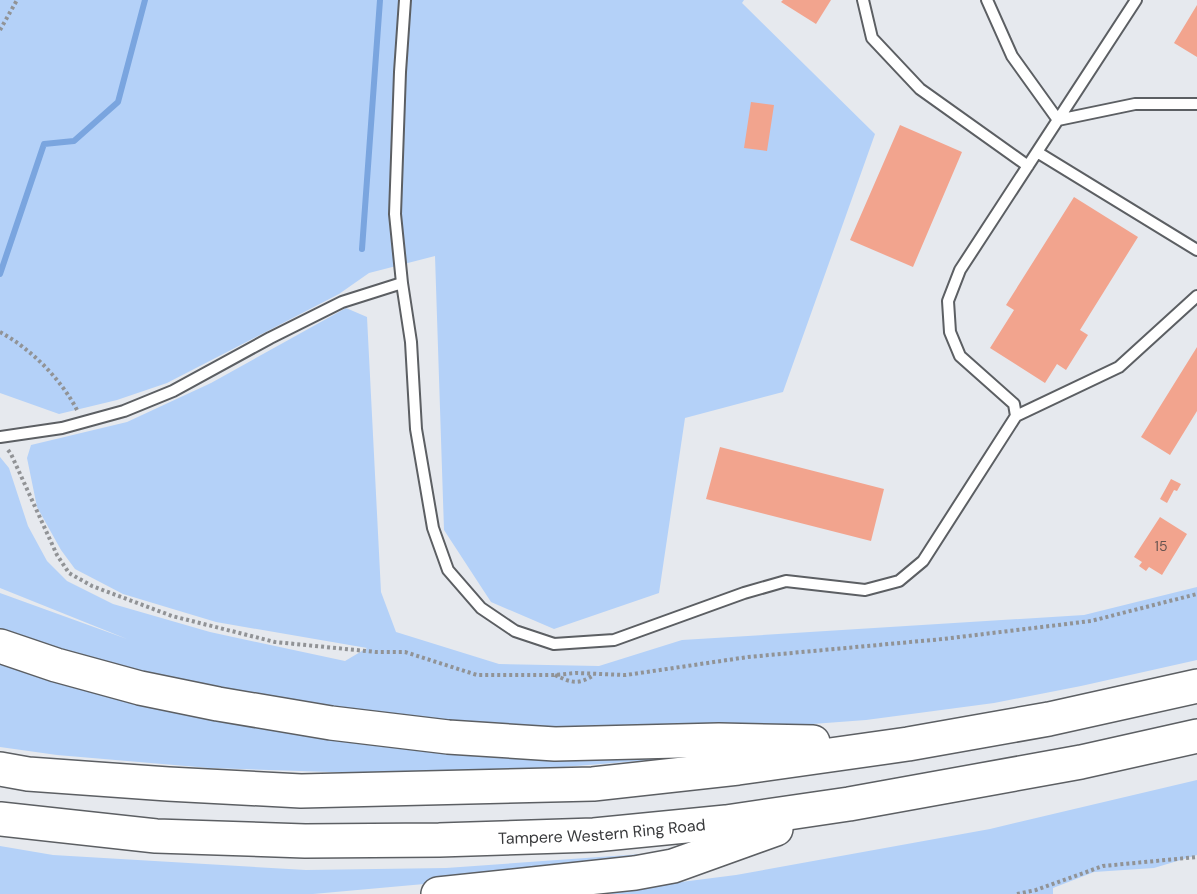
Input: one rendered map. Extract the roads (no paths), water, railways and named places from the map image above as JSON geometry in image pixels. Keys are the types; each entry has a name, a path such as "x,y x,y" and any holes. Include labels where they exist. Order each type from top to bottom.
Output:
{"highway":[{"path":"0,646 56,665 140,688 218,704 331,723 448,737 555,744 719,740 908,744"},
{"path":"0,769 75,778 301,791 593,784 738,768 908,744 1049,718 1197,686"},
{"name":"Tampere Western Ring Road","path":"0,819 156,836 305,841 594,835 726,822 849,804 1081,762 1197,736"},
{"path":"438,894 635,873 673,866 849,804"}],"lane":[{"path":"405,0 395,214 411,342 416,429 433,528 448,570 481,608 515,632 554,644 614,640 744,593 786,581 865,590 899,581 923,561 1016,416 1119,367 1197,296"},
{"path":"863,0 872,38 920,89 1029,166"},
{"path":"987,0 1012,56 1058,120"},
{"path":"1016,416 1014,404 960,356 950,332 948,301 960,270 1136,0"},
{"path":"1058,120 1135,104 1197,104"},
{"path":"1037,152 1197,250"},
{"path":"3,442 124,411 173,391 342,302 402,283"}],"waterway":[{"path":"0,274 44,144 74,141 118,102 145,0"},
{"path":"362,249 380,0"}]}
